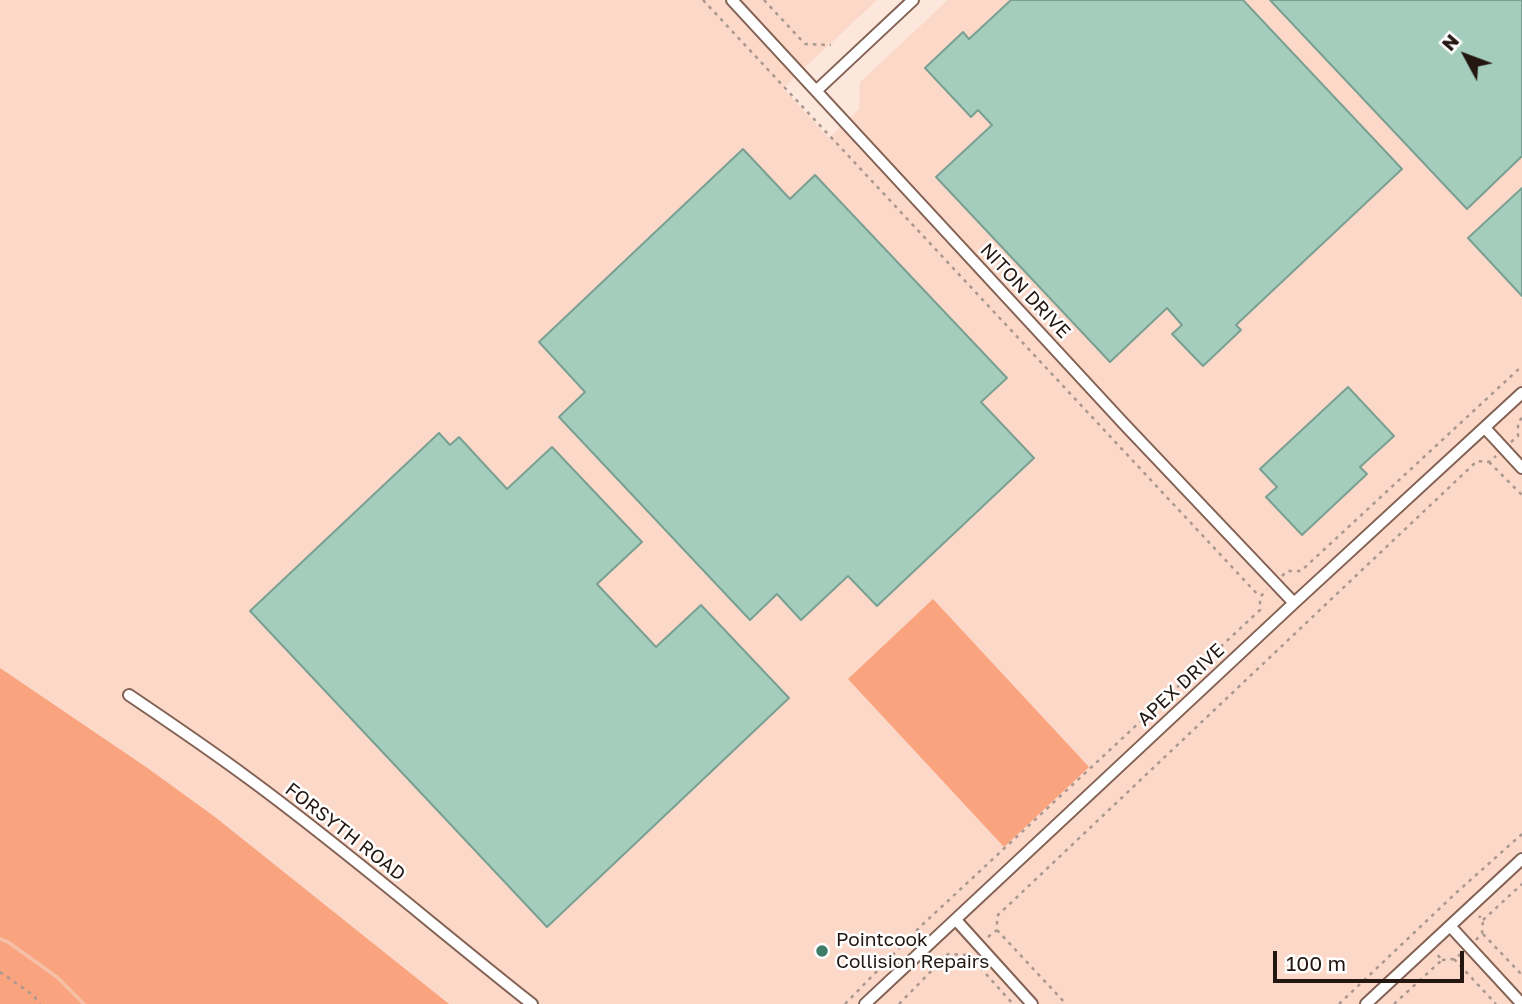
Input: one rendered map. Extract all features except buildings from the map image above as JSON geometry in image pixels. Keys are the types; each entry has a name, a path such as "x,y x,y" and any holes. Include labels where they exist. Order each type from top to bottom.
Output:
{"street":[{"name":"NITON DRIVE","path":"732,0 1125,425 1294,603"},
{"path":"816,91 913,0"},
{"name":"APEX DRIVE","path":"865,1004 1522,393"},
{"path":"1485,428 1522,468"},
{"name":"FORSYTH ROAD","path":"129,695 250,779 532,1004"},
{"path":"1366,1004 1522,859"},
{"path":"956,920 1032,1004"},
{"path":"1450,926 1522,1004"}],"path":[{"path":"703,0 1260,597 1260,610 921,926 845,1004"},
{"path":"764,0 805,44 831,45"},
{"path":"1260,597 1287,571 1301,571 1522,366"},
{"path":"1522,418 1518,422 1518,436 1522,440"},
{"path":"1489,462 1518,436"},
{"path":"1066,1004 997,930 997,916 1477,461 1489,462 1522,495"},
{"path":"1339,1004 1522,834"},
{"path":"1483,920 1522,884"},
{"path":"899,1004 948,954 969,955 997,930"},
{"path":"1482,933 1522,975"},
{"path":"969,955 1013,1004"},
{"path":"1454,959 1496,1004"},
{"path":"0,972 33,995 40,1004"}],"shaded area":[{"path":"0,0 877,0 783,88 829,138 859,109 860,82 948,0 1522,0 1522,1004 76,1004 0,922"},
{"path":"933,599 1089,767 1004,847 848,679"},
{"path":"0,668 215,817 449,1004 0,1004"}],"waterway":[{"path":"0,939 57,977 84,1004"}],"place":[{"name":"Pointcook Collision Repairs","path":"822,951"}]}
